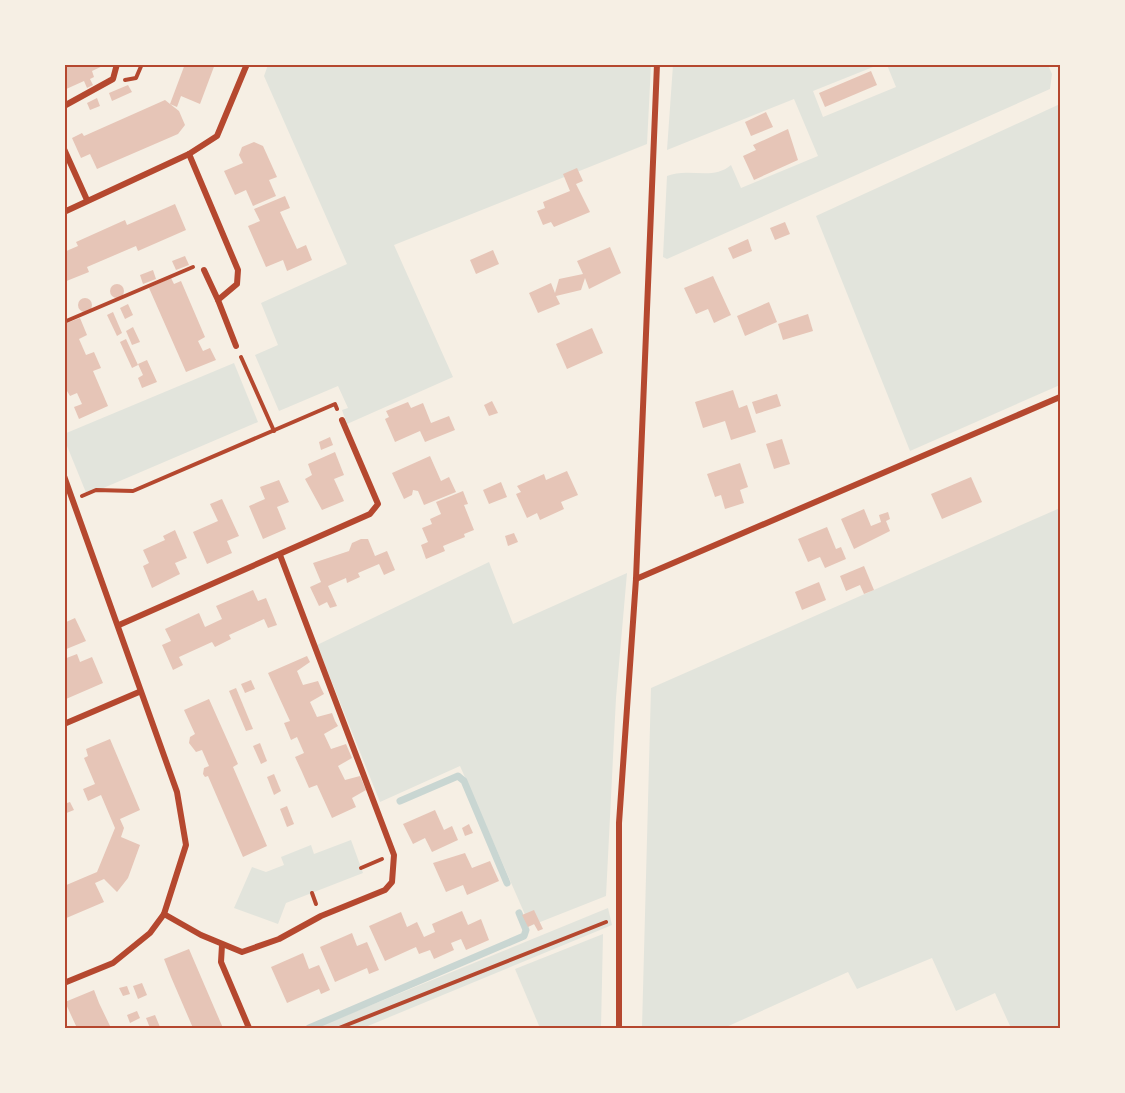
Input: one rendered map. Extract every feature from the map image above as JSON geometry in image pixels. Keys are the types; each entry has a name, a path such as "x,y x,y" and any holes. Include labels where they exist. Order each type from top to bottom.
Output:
{"street":[{"path":"64,106 113,79 117,64"},
{"path":"64,212 189,153 217,136 247,64"},
{"path":"619,1029 619,823 636,579 657,64"},
{"path":"64,149 87,200"},
{"path":"189,153 238,270 237,284 218,300"},
{"path":"203,266 236,346"},
{"path":"636,579 1060,397"},
{"path":"119,625 370,514 378,504 342,420"},
{"path":"64,476 119,625 139,692 177,792 186,845 164,914 150,933 113,963 64,982"},
{"path":"164,914 222,945 242,952 257,948 321,916 385,890 392,882 394,855 280,555"},
{"path":"64,724 139,692"},
{"path":"222,945 220,962 249,1029"}],"path":[{"path":"113,79 131,81 136,78 142,64"},
{"path":"64,322 203,266"},
{"path":"236,346 274,431"},
{"path":"96,490 133,491 335,404 342,420"},
{"path":"361,868 394,855"},
{"path":"339,1029 618,918"}],"shaded area":[{"path":"268,65 651,65 647,144 394,245 453,377 347,424 342,410 348,408 338,386 279,411 255,355 278,345 261,303 347,264 264,76"},
{"path":"673,65 878,65 813,91 823,117 896,87 887,65 1048,65 1052,74 1050,89 667,259 663,257 667,176 716,172 731,165 741,188 818,156 794,99 667,150"},
{"path":"1060,104 1060,385 910,451 816,216"},
{"path":"234,363 258,422 87,495 64,434"},
{"path":"1060,508 1060,1028 1011,1028 995,993 956,1011 932,958 857,989 848,972 724,1028 642,1028 651,688"},
{"path":"489,562 513,624 627,573 616,698 606,896 530,926 460,766 380,802 317,645"},
{"path":"351,840 363,873 286,903 278,924 234,908 252,867 266,872 284,865 281,857 311,845 314,854"},
{"path":"608,908 612,925 363,1028 315,1028"},
{"path":"603,934 601,1028 540,1028 515,969"}],"building":[{"path":"64,64 69,67 107,64 92,71 94,77 90,79 93,85 87,88 84,81 64,90"},
{"path":"185,64 215,64 200,104 181,96 177,107 170,104"},
{"path":"871,71 877,85 825,107 819,93"},
{"path":"128,85 132,92 112,101 109,93"},
{"path":"97,98 100,106 90,110 87,103"},
{"path":"165,100 179,111 185,125 178,134 97,169 90,154 81,158 72,138 82,133 84,136"},
{"path":"766,112 773,127 751,136 745,122"},
{"path":"788,129 798,160 754,180 743,156 756,150 753,145"},
{"path":"254,142 263,146 277,177 269,180 276,196 253,206 246,190 235,195 224,171 243,163 239,155 242,147"},
{"path":"577,168 583,181 576,184 590,212 554,227 551,222 543,225 537,211 545,208 543,202 570,191 563,174"},
{"path":"285,196 290,208 280,212 297,249 306,245 312,260 287,271 283,260 266,267 248,226 260,221 254,209"},
{"path":"175,204 186,230 138,251 136,246 87,267 89,272 64,282 64,252 78,246 76,242 125,220 127,225"},
{"path":"785,222 790,234 775,240 770,228"},
{"path":"748,239 752,251 733,259 728,248"},
{"path":"610,247 621,273 589,289 585,278 581,290 556,296 560,304 538,313 529,293 551,283 555,293 559,279 583,274 577,261"},
{"path":"493,250 499,264 476,274 470,260"},
{"path":"185,256 189,265 176,270 172,261"},
{"path":"153,270 156,279 143,284 140,275"},
{"path":"713,276 731,315 714,323 708,309 696,314 684,288"},
{"path":"171,278 174,284 181,281 205,337 198,341 203,351 210,348 216,360 186,372 149,288"},
{"path":"117,284 122,286 124,291 122,296 117,298 112,296 110,291 112,286"},
{"path":"85,298 90,300 92,305 90,310 85,312 80,310 78,305 80,300"},
{"path":"769,302 777,322 745,336 737,316"},
{"path":"128,304 133,315 125,319 120,308"},
{"path":"113,312 122,333 117,336 107,315"},
{"path":"808,314 813,331 783,340 778,324"},
{"path":"80,318 87,335 79,339 86,355 94,352 101,368 93,371 108,406 79,419 74,407 82,404 77,393 70,396 64,386 64,371 67,370 64,363 64,324"},
{"path":"133,327 140,342 132,345 126,331"},
{"path":"592,328 603,353 567,369 556,344"},
{"path":"126,339 138,365 132,368 120,342"},
{"path":"147,360 157,382 142,388 138,378 143,375 138,364"},
{"path":"733,390 739,408 747,405 756,432 731,440 725,421 703,428 695,402"},
{"path":"777,394 781,406 756,414 752,402"},
{"path":"492,401 498,413 489,416 484,405"},
{"path":"408,402 411,408 423,403 431,423 449,416 455,430 425,442 420,431 395,442 385,419 389,417 386,411"},
{"path":"330,437 333,445 321,450 319,442"},
{"path":"782,439 790,464 774,469 766,444"},
{"path":"335,452 344,475 334,479 344,501 322,510 305,479 312,475 308,464"},
{"path":"430,456 441,481 449,477 456,492 424,505 418,491 413,490 412,495 404,499 392,473"},
{"path":"740,463 748,487 740,490 744,503 725,509 721,495 715,497 707,474"},
{"path":"567,471 578,495 561,502 564,509 540,520 537,513 527,518 516,494 521,492 517,486 544,474 546,480"},
{"path":"971,477 982,502 942,519 931,494"},
{"path":"279,480 289,502 277,507 286,529 263,539 249,506 265,499 260,487"},
{"path":"501,482 507,497 489,504 483,490"},
{"path":"463,491 468,504 464,505 474,530 464,534 465,537 443,546 445,551 426,559 421,545 428,542 422,528 432,524 430,519 441,514 436,502"},
{"path":"222,499 239,536 227,541 232,553 207,564 193,532 218,521 210,504"},
{"path":"864,509 871,526 881,522 879,515 888,512 890,519 886,521 890,531 854,549 841,519"},
{"path":"827,527 836,549 841,547 846,559 825,568 820,557 808,562 798,539"},
{"path":"175,530 187,558 175,563 180,574 152,588 143,566 149,563 143,550 165,540 163,536"},
{"path":"514,533 518,542 508,546 505,536"},
{"path":"368,539 375,556 387,551 395,570 384,575 379,564 358,573 360,577 347,583 346,578 328,586 337,606 330,608 327,602 319,606 310,587 321,582 313,563 349,551 352,543"},
{"path":"864,566 874,590 864,594 860,585 846,591 840,576"},
{"path":"819,582 826,600 802,610 795,592"},
{"path":"253,590 258,601 266,598 277,625 268,628 264,619 229,635 231,639 215,647 212,642 179,657 183,665 173,670 162,645 171,641 165,629 199,613 205,627 222,619 216,606"},
{"path":"75,618 86,641 64,650 64,623"},
{"path":"77,654 80,662 92,657 103,683 66,699 64,659"},
{"path":"307,656 310,662 297,671 303,685 318,681 324,694 310,702 317,717 332,713 338,726 324,734 331,749 346,744 352,758 338,766 345,780 360,776 366,790 352,798 356,807 332,818 317,785 309,788 295,757 304,753 297,737 291,740 284,723 290,721 268,673"},
{"path":"251,680 255,689 245,693 241,684"},
{"path":"236,688 253,729 246,731 229,691"},
{"path":"209,699 238,764 233,767 267,846 243,857 208,776 205,777 203,774 204,768 209,766 202,750 196,752 189,743 190,737 195,734 184,710"},
{"path":"110,739 140,810 120,819 124,828 121,837 140,845 128,878 117,892 104,879 95,883 104,902 64,919 64,886 97,872 115,828 101,795 88,801 83,789 95,784 84,758 88,756 86,749"},
{"path":"260,743 267,761 261,764 253,746"},
{"path":"274,774 281,791 274,795 267,777"},
{"path":"70,802 74,810 64,814 64,804"},
{"path":"287,806 294,824 287,827 280,809"},
{"path":"435,810 444,830 452,826 458,840 432,852 425,838 413,844 403,824"},
{"path":"469,824 473,833 465,836 462,828"},
{"path":"465,853 472,868 490,861 499,881 467,895 463,885 446,892 433,863"},
{"path":"534,910 543,929 538,931 534,924 528,927 522,915"},
{"path":"462,911 468,925 481,919 489,940 466,950 461,939 451,943 454,950 434,959 430,950 419,954 416,947 385,961 369,926 401,912 407,927 417,922 424,937 435,932 432,924"},
{"path":"352,933 357,946 367,942 379,970 369,974 367,968 335,982 320,947"},
{"path":"189,949 223,1028 193,1028 171,977 164,959"},
{"path":"303,953 309,969 319,965 330,990 321,994 319,989 287,1003 271,967"},
{"path":"142,983 147,995 138,999 133,986"},
{"path":"127,986 130,994 123,996 119,988"},
{"path":"94,990 111,1028 77,1028 65,1002"},
{"path":"137,1011 140,1018 130,1023 127,1015"},
{"path":"155,1015 160,1027 150,1028 146,1018"}],"waterway":[{"path":"400,801 458,776 464,781 507,883"},
{"path":"309,1028 524,936 526,930 519,913"}]}
